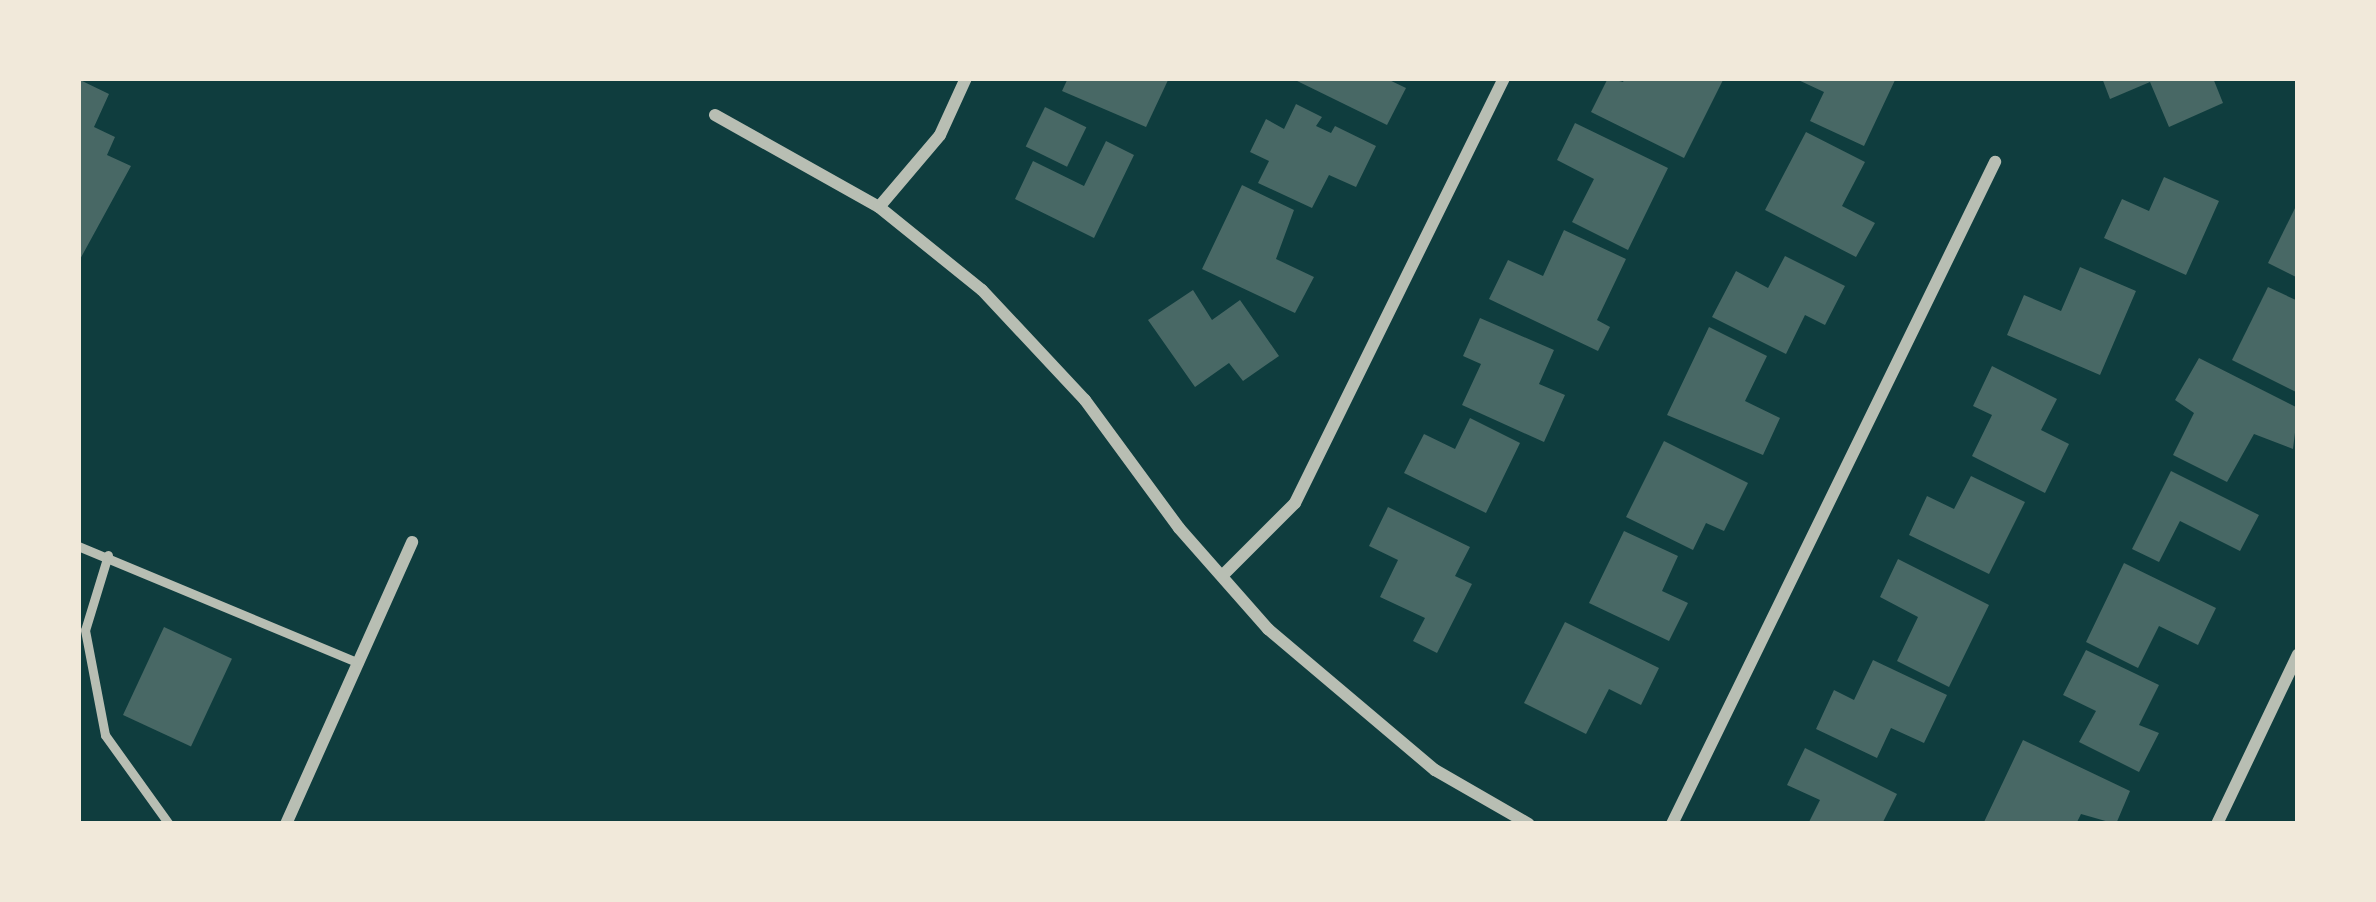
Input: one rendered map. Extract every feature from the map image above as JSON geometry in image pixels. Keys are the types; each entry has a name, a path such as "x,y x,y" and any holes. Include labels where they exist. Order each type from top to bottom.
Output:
{"street":[{"path":"879,207 940,135 967,78"},
{"path":"1222,576 1295,503 1504,78"},
{"path":"715,116 879,207 1029,335 1268,629 1435,770 1529,824"},
{"path":"1672,824 1995,162"},
{"path":"286,824 412,542"},
{"path":"2217,824 2297,658"}],"lane":[{"path":"78,546 359,663"},
{"path":"108,555 85,630 104,735 169,824"}],"building":[{"path":"1068,78 1169,78 1146,127 1062,91"},
{"path":"1291,78 1385,78 1406,88 1387,125"},
{"path":"1608,78 1623,82 1625,78 1724,78 1684,158 1591,112"},
{"path":"1794,78 1896,78 1864,146 1810,121 1824,92"},
{"path":"2102,78 2213,78 2223,103 2169,127 2150,82 2110,99"},
{"path":"78,79 109,94 94,127 115,137 107,155 131,166 78,263"},
{"path":"1296,104 1322,117 1316,126 1331,133 1335,126 1376,146 1356,187 1329,175 1312,208 1258,183 1269,161 1250,152 1266,119 1284,129"},
{"path":"1045,107 1086,127 1067,167 1026,147"},
{"path":"1575,123 1668,168 1628,250 1572,222 1594,179 1557,160"},
{"path":"1806,132 1865,162 1842,206 1875,223 1856,257 1765,210"},
{"path":"1106,141 1134,155 1094,238 1015,199 1033,161 1084,186"},
{"path":"2164,177 2219,201 2186,275 2104,238 2122,199 2149,211"},
{"path":"1242,185 1294,210 1276,259 1314,277 1295,313 1202,269"},
{"path":"2298,202 2298,278 2268,263"},
{"path":"1564,230 1626,259 1597,320 1610,327 1598,351 1489,299 1508,260 1543,276"},
{"path":"1785,256 1845,286 1825,325 1805,315 1786,354 1712,317 1736,271 1768,288"},
{"path":"2080,267 2136,291 2100,375 2007,335 2024,295 2061,311"},
{"path":"2268,287 2298,301 2298,393 2232,360"},
{"path":"1193,290 1212,320 1240,300 1279,356 1243,381 1229,363 1195,387 1148,320"},
{"path":"1480,318 1554,350 1539,384 1565,395 1544,442 1462,405 1481,364 1463,356"},
{"path":"1709,327 1767,356 1745,401 1780,418 1763,455 1667,415"},
{"path":"2199,358 2298,408 2293,449 2254,434 2227,482 2173,455 2194,413 2175,400"},
{"path":"1992,366 2057,399 2041,430 2069,444 2045,493 1972,456 1992,415 1973,406"},
{"path":"1470,418 1520,443 1486,513 1404,473 1424,434 1455,449"},
{"path":"1664,441 1748,483 1724,531 1706,523 1693,550 1626,517"},
{"path":"2171,471 2259,515 2240,551 2180,521 2159,562 2132,549"},
{"path":"1971,476 2025,502 1989,574 1909,535 1927,496 1954,509"},
{"path":"1388,507 1470,547 1455,576 1472,584 1437,653 1413,641 1425,618 1380,597 1398,560 1369,546"},
{"path":"1624,531 1678,556 1662,591 1688,603 1669,641 1589,603"},
{"path":"1898,559 1989,605 1949,687 1897,661 1918,617 1880,597"},
{"path":"2124,563 2216,608 2198,645 2159,626 2138,668 2086,642"},
{"path":"1565,622 1659,668 1641,705 1609,689 1586,734 1524,703"},
{"path":"164,627 232,659 191,747 123,715"},
{"path":"2086,650 2159,685 2139,725 2159,733 2139,772 2079,742 2096,711 2063,695"},
{"path":"1873,660 1947,695 1924,743 1891,728 1877,758 1816,729 1834,690 1854,700"},
{"path":"2023,740 2130,791 2116,824 2081,814 2076,824 1984,822"},
{"path":"1805,748 1897,794 1882,824 1808,824 1820,800 1787,785"}]}
